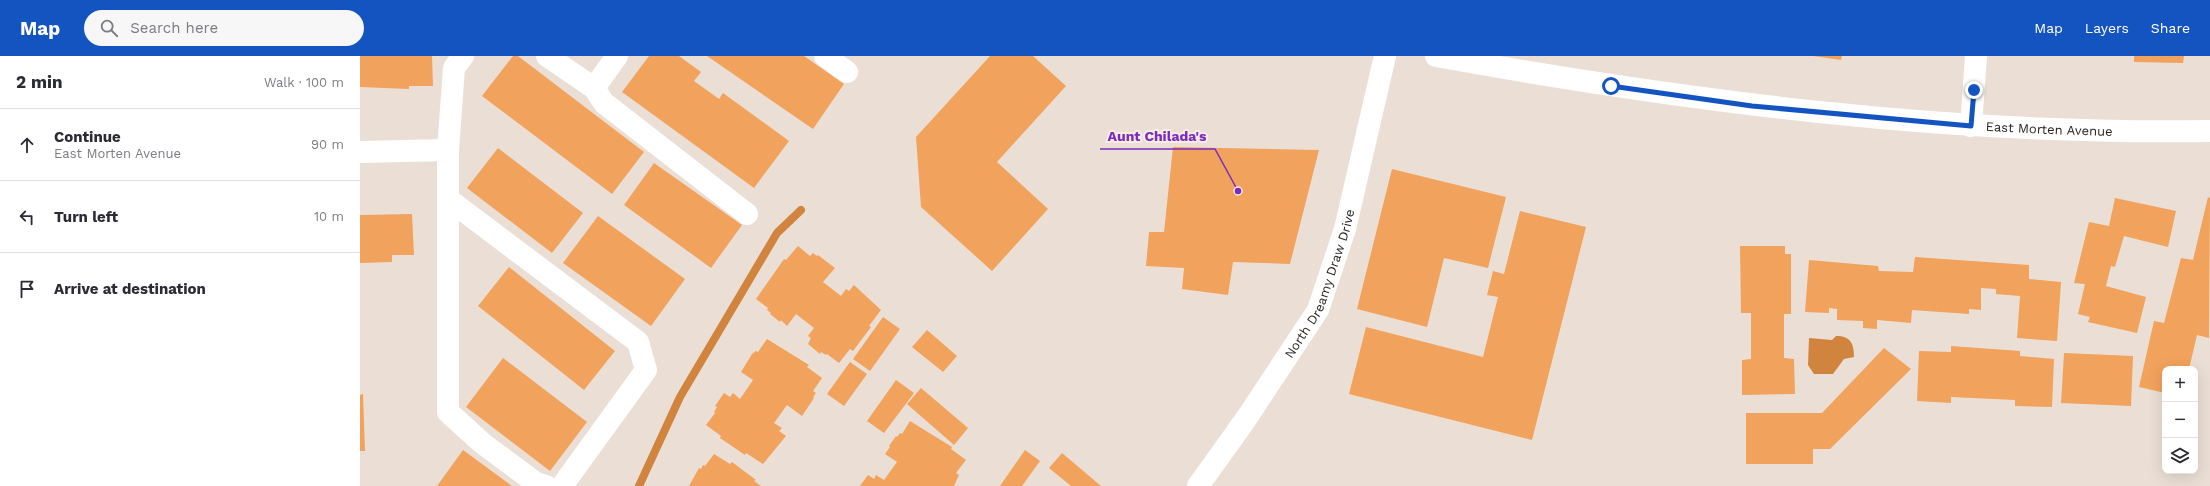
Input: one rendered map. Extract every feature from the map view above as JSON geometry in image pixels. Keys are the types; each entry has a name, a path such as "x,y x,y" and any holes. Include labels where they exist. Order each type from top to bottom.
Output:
{"street":[{"path":"463,56 454,68 448,150 448,412 482,443 536,483 546,486"},
{"path":"547,56 594,88 604,103 747,214"},
{"path":"594,88 617,56"},
{"path":"825,56 847,72"},
{"name":"North Dreamy Draw Drive","path":"1198,486 1246,419 1318,310 1345,229 1385,56"},
{"name":"East Morten Avenue","path":"1436,56 1571,80 1752,106 1971,126 2152,132 2210,131"},
{"path":"1971,126 1976,57"},
{"path":"360,152 448,150"},
{"path":"448,199 638,342 646,370 562,486"}],"shaded area":[{"path":"1836,336 1845,337 1851,342 1854,357 1844,359 1833,374 1814,374 1808,365 1809,338 1832,340"}],"building":[{"path":"360,56 432,56 433,86 409,86 409,89 360,87"},
{"path":"513,56 518,56 644,152 612,194 482,96"},
{"path":"649,56 679,56 701,72 694,81 719,99 723,93 789,141 754,188 622,92"},
{"path":"707,56 804,56 844,84 813,129"},
{"path":"990,56 1033,56 1066,86 997,162 1048,209 992,271 921,207 916,137"},
{"path":"1813,56 1842,56 1841,60"},
{"path":"2134,56 2184,56 2183,63 2134,62"},
{"path":"1173,147 1319,150 1290,264 1233,262 1228,295 1182,289 1184,268 1146,266 1149,232 1164,232"},
{"path":"498,148 583,213 552,253 467,188"},
{"path":"654,163 742,225 711,268 624,205"},
{"path":"1392,169 1506,197 1488,268 1444,258 1427,327 1357,309"},
{"path":"2208,197 2210,198 2209,338 2197,335 2190,366 2162,366 2162,392 2139,387 2154,321 2164,323 2181,258 2193,260"},
{"path":"2115,198 2176,211 2168,247 2124,236 2115,267 2111,266 2106,286 2146,297 2137,333 2088,322 2090,317 2078,314 2085,284 2074,283 2089,222 2109,226"},
{"path":"1520,211 1586,227 1532,440 1349,394 1366,327 1483,357 1498,297 1487,295 1493,271 1504,274"},
{"path":"412,214 414,255 392,255 392,262 360,263 360,215"},
{"path":"598,216 685,279 651,326 563,263"},
{"path":"798,246 810,256 813,253 817,256 818,255 835,268 823,282 841,296 846,289 849,291 854,285 881,310 869,326 871,327 853,351 850,349 839,363 827,354 826,355 821,352 820,354 808,344 811,338 808,336 814,328 796,314 787,326 781,320 780,322 770,314 771,313 767,310 768,308 756,299 784,259 786,260"},
{"path":"1740,246 1785,246 1785,254 1791,254 1791,314 1784,314 1784,358 1794,359 1795,394 1742,395 1742,360 1751,359 1751,313 1741,313"},
{"path":"1915,257 2029,265 2029,279 2061,282 2057,341 2017,338 2020,296 1996,294 1996,289 1981,288 1981,310 1969,309 1969,314 1912,310 1911,323 1877,320 1877,329 1863,328 1863,321 1837,320 1837,309 1829,308 1829,313 1805,312 1809,260 1878,266 1879,271 1913,272"},
{"path":"509,267 615,351 584,390 478,306"},
{"path":"883,317 900,329 870,371 853,359"},
{"path":"927,330 957,356 943,372 912,347"},
{"path":"767,339 809,365 807,367 822,378 813,391 816,393 813,397 814,398 802,416 787,405 774,423 782,428 779,431 786,436 763,464 746,453 745,455 720,438 721,436 706,425 715,413 714,412 717,407 715,406 724,393 730,397 733,393 740,399 753,380 741,372 752,354 756,351 758,352"},
{"path":"1951,346 2020,351 2020,356 2054,359 2052,407 2015,406 2015,400 1951,397 1951,403 1917,401 1919,351 1951,352"},
{"path":"1884,348 1911,369 1830,449 1813,449 1813,464 1746,464 1746,413 1822,413"},
{"path":"2064,353 2133,356 2131,406 2061,403"},
{"path":"503,358 587,422 550,471 466,407"},
{"path":"850,362 867,374 844,406 827,394"},
{"path":"896,380 914,393 884,433 867,421"},
{"path":"921,388 968,428 954,445 907,404"},
{"path":"363,394 365,451 360,451 360,395"},
{"path":"910,421 952,447 951,449 966,460 956,473 959,475 954,486 860,486 868,475 874,479 876,475 884,480 897,462 885,454 896,436 897,437 900,433 902,434"},
{"path":"463,450 512,486 437,486"},
{"path":"1025,450 1040,461 1022,486 1000,486"},
{"path":"1062,453 1101,486 1071,486 1049,468"},
{"path":"714,454 730,464 732,462 756,480 754,481 761,486 689,486 699,468 701,469 703,465 705,466"}],"waterway":[{"path":"639,486 680,397 777,233 801,210"}],"place":[{"name":"Aunt Chilada's","path":"1238,191"}],"route":[{"path":"1611,86 1752,106 1971,126 1974,90"}]}
